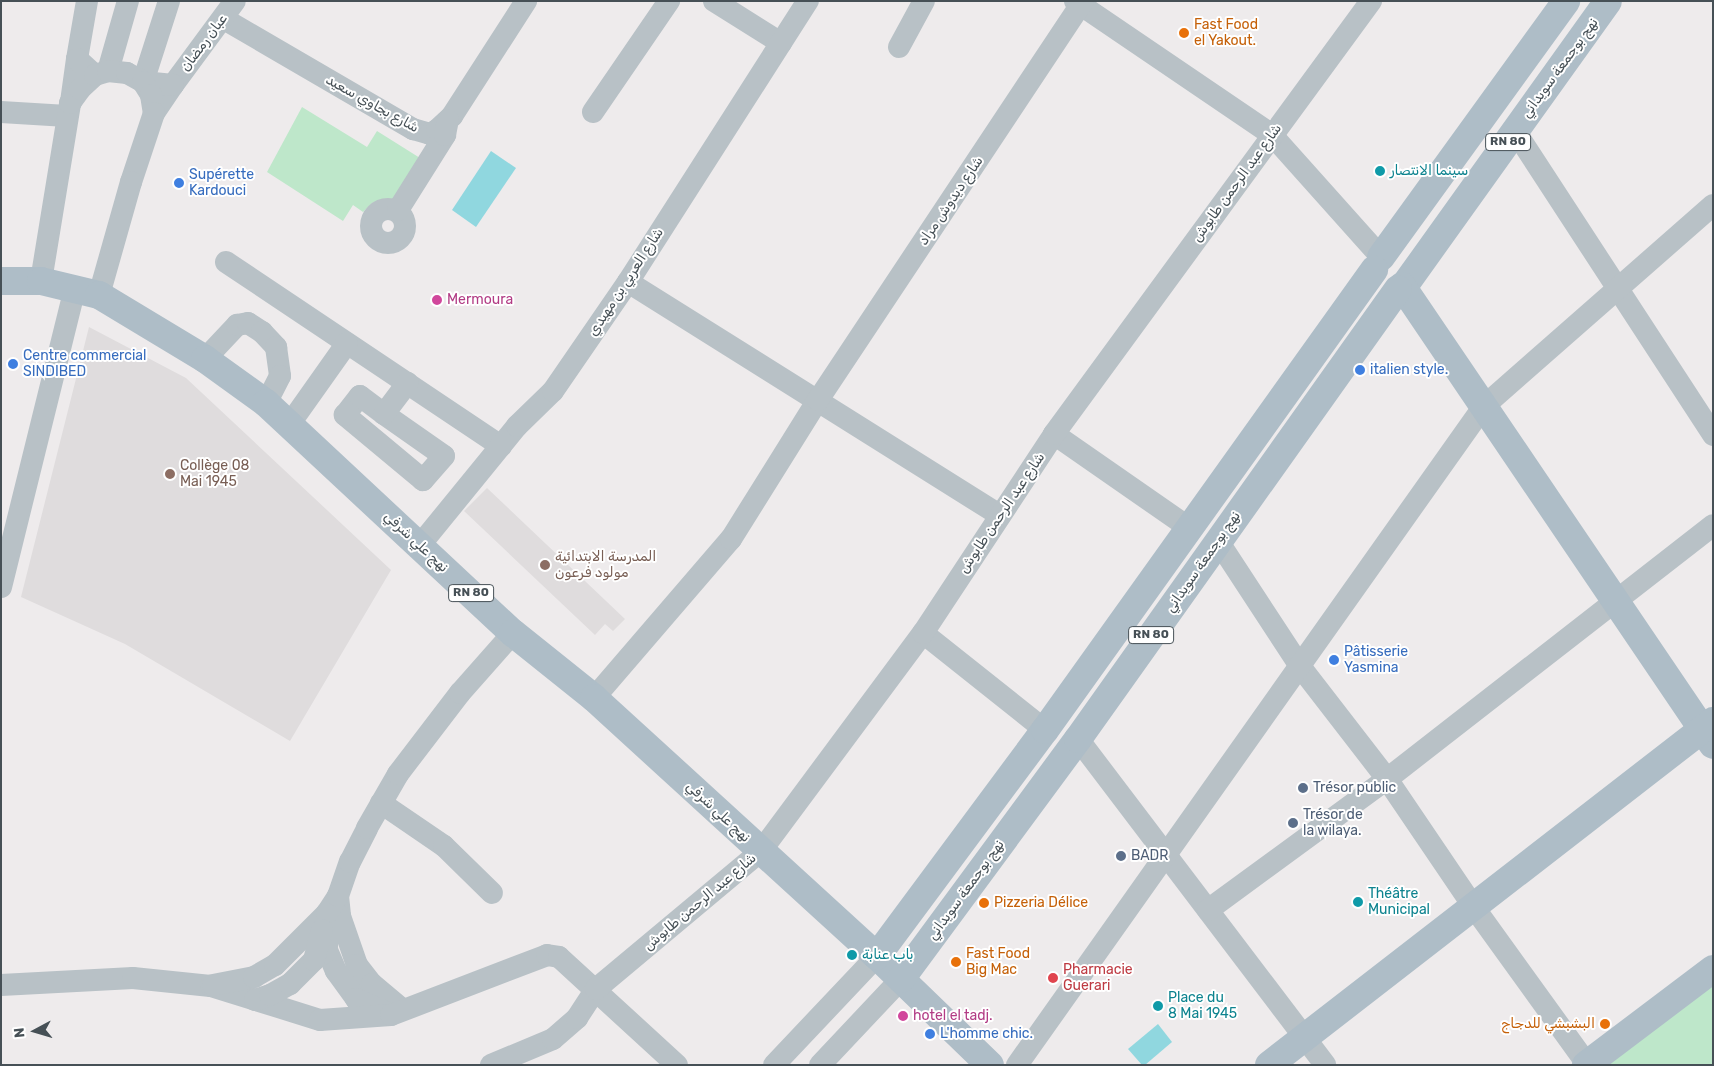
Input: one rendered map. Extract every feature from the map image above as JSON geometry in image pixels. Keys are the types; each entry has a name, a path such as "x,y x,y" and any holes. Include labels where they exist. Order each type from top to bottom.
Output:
{"main road":[{"name":"RN 80","path":"877,956 1045,730 1188,527 1566,1"},
{"name":"نهج بوجمعة سويداني","path":"901,979 1078,739 1218,541 1608,1"},
{"path":"1269,1065 1473,906 1709,732 1614,600 1402,286 1388,290 1378,284 1378,263"},
{"name":"نهج علي شرفي","path":"1,281 41,281 87,291 205,359 266,403 513,633 594,698 877,956 990,1065"},
{"path":"1586,1064 1713,969"}],"street":[{"path":"41,281 86,1"},
{"path":"69,110 80,89 102,73 128,1"},
{"path":"154,112 151,95 143,82 169,1"},
{"name":"شارع بجاوي سعيد","path":"229,10 413,129 430,134 448,120 526,1"},
{"path":"593,112 668,1"},
{"path":"714,1 781,43"},
{"name":"شارع العربي بن مهيدي","path":"420,545 517,426 554,391 628,282 808,1"},
{"path":"899,47 924,1"},
{"name":"شارع عبد الرحمن طابوش","path":"491,1065 553,1040 577,1018 596,990 760,851 923,633 1054,434 1371,1"},
{"path":"1080,2 1272,135 1378,263"},
{"name":"شارع ديدوش مراد","path":"594,698 731,539 818,400 1080,2"},
{"name":"عبان رمضان","path":"1,587 87,291 131,182 154,112 229,10"},
{"path":"77,60 102,73"},
{"name":"عبان رمضان","path":"102,73 127,73 143,82 174,84"},
{"path":"1,112 69,110"},
{"path":"398,210 445,135 448,120"},
{"path":"1515,131 1713,435"},
{"path":"1017,1065 1484,407 1617,287 1713,205"},
{"path":"226,262 501,446"},
{"path":"628,282 1000,515"},
{"path":"205,359 237,324 248,323 262,332 276,347 280,376 266,403"},
{"path":"289,425 347,343"},
{"path":"384,414 407,383"},
{"path":"1054,434 1188,527"},
{"path":"1208,910 1387,779 1614,600 1712,528"},
{"path":"1218,541 1300,664 1387,779 1473,906 1586,1064"},
{"path":"255,1000 270,995 290,984 314,960 350,862 398,774 460,693 513,633"},
{"path":"923,633 1045,730"},
{"path":"1078,739 1325,1065"},
{"path":"381,803 444,846 492,893"},
{"path":"211,986 254,977 275,966 333,904"},
{"path":"333,904 340,916 357,964 397,1012"},
{"path":"1,985 133,978 211,986 320,1020 397,1012 547,955 559,957 677,1065"},
{"path":"774,1065 877,956"},
{"path":"820,1065 901,979"}],"shaded area":[{"name":"Collège 08 Mai 1945","path":"89,327 186,378 391,570 290,741 125,644 21,597"},
{"name":"المدرسة الابتدائية مولود فرعون","path":"487,488 625,619 613,631 605,624 595,635 464,511"}],"green space":[{"path":"302,107 367,147 377,131 420,158 393,200 386,199 372,203 363,212 353,205 343,221 267,172"},
{"path":"1713,984 1713,1065 1606,1065"}],"water":[{"path":"491,151 516,168 476,227 452,210"},
{"path":"1158,1024 1172,1042 1145,1065 1142,1065 1128,1049"}],"place":[{"name":"Fast Food el Yakout.","path":"1184,33"},
{"name":"سينما الانتصار","path":"1380,171"},
{"name":"Supérette Kardouci","path":"179,183"},
{"name":"Mermoura","path":"437,300"},
{"name":"Centre commercial SINDIBED","path":"13,364"},
{"name":"italien style.","path":"1360,370"},
{"name":"Collège 08 Mai 1945","path":"170,474"},
{"name":"المدرسة الابتدائية مولود فرعون","path":"545,565"},
{"name":"Pâtisserie Yasmina","path":"1334,660"},
{"name":"Trésor public","path":"1303,788"},
{"name":"Trésor de la wilaya.","path":"1293,823"},
{"name":"BADR","path":"1121,856"},
{"name":"Théâtre Municipal","path":"1358,902"},
{"name":"Pizzeria Délice","path":"984,903"},
{"name":"باب عنابة","path":"852,955"},
{"name":"Fast Food Big Mac","path":"956,962"},
{"name":"Pharmacie Guerari","path":"1053,978"},
{"name":"Place du 8 Mai 1945","path":"1158,1006"},
{"name":"hotel el tadj.","path":"903,1016"},
{"name":"البشبشي للدجاج","path":"1605,1024"},
{"name":"L'homme chic.","path":"930,1034"}]}
